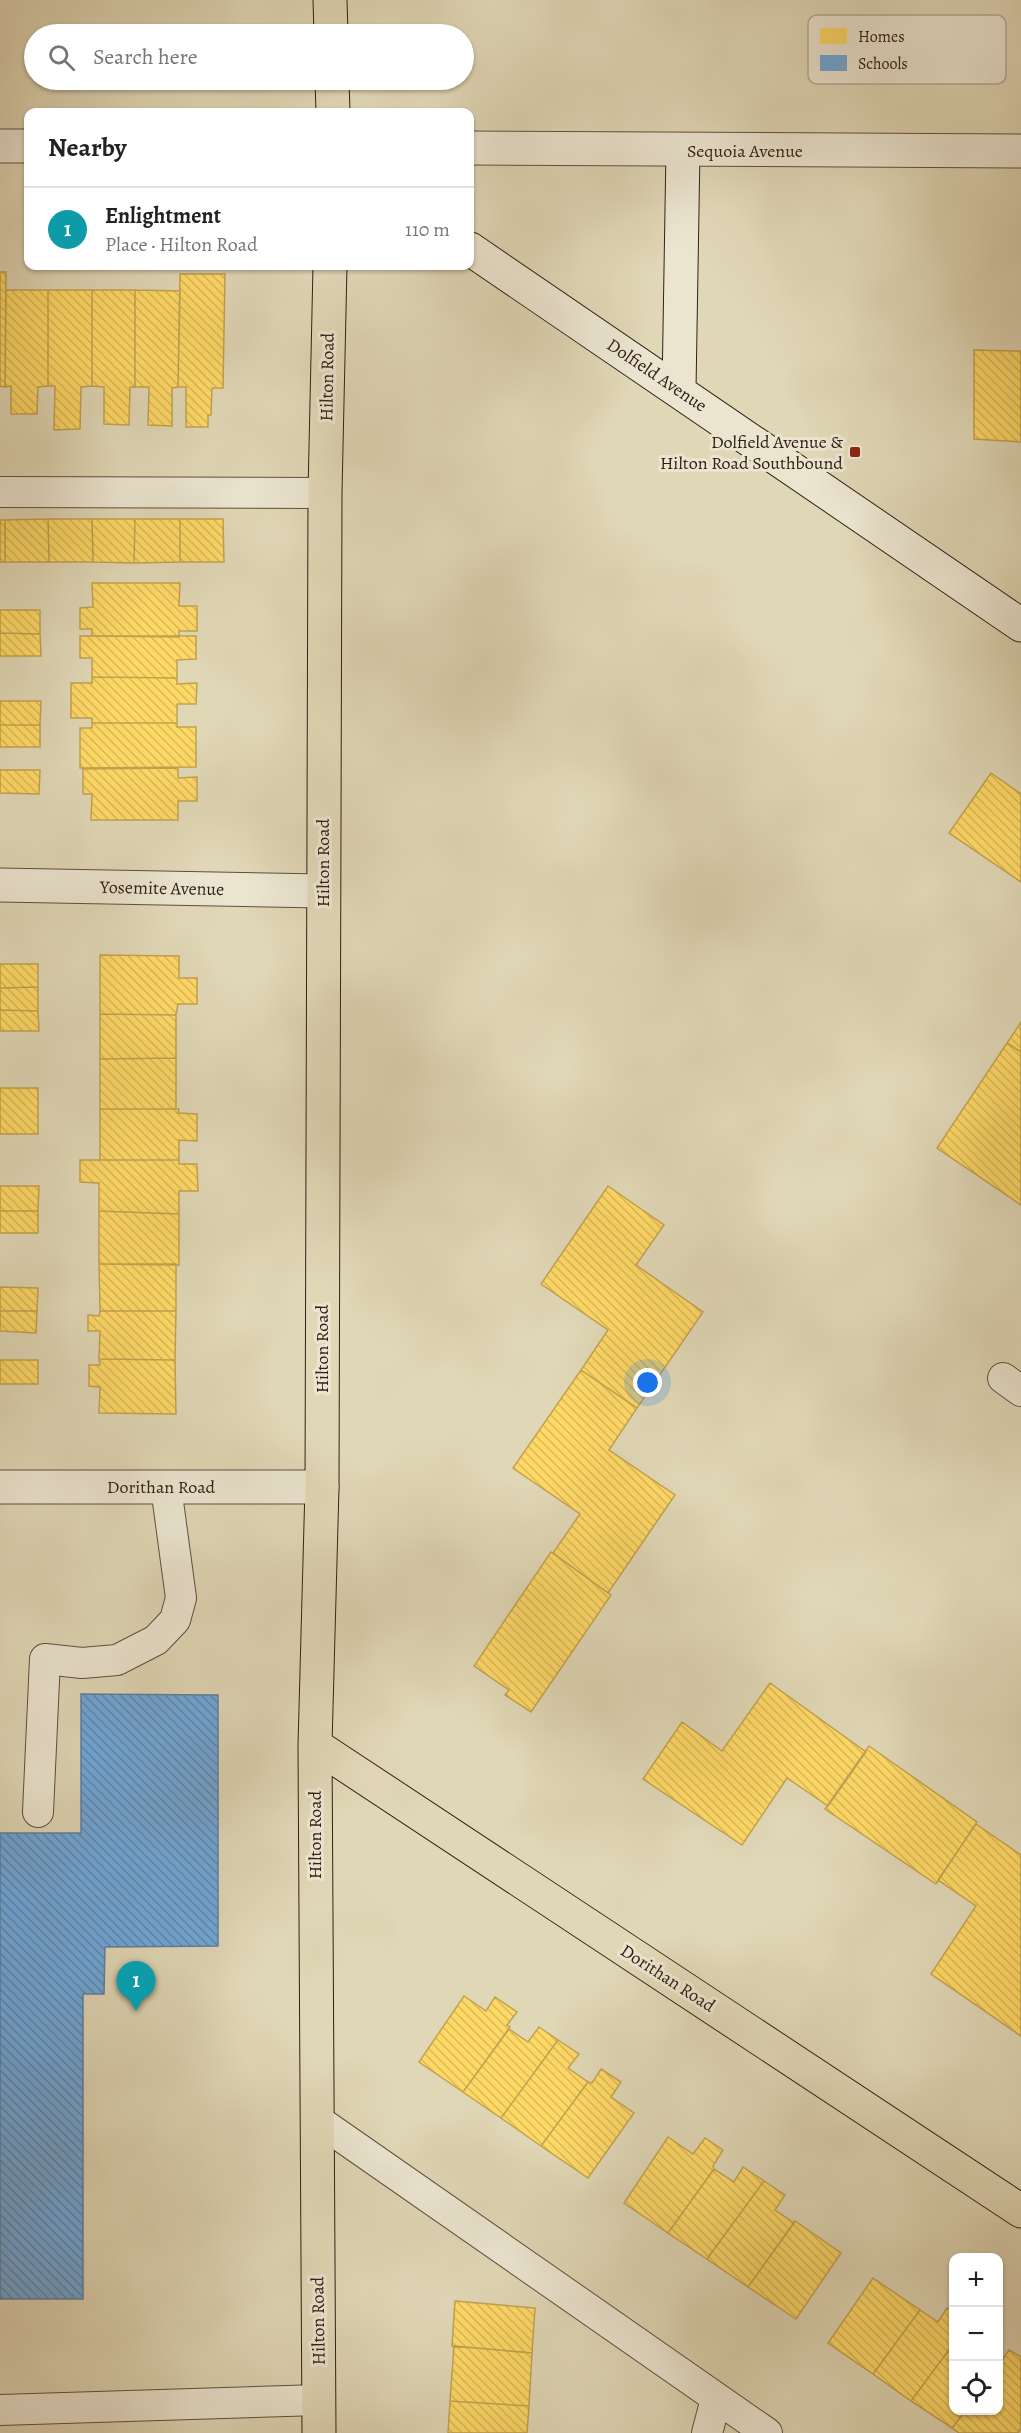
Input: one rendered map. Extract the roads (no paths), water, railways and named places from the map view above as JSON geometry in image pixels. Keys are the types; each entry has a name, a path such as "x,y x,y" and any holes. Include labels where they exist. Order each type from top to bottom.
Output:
{"main road":[{"path":"330,0 331,24"},
{"path":"332,90 333,108"},
{"name":"Hilton Road","path":"319,2433 315,1745 322,1487 325,493 330,270"},
{"name":"Dorithan Road","path":"315,1745 1021,2211"}],"street":[{"path":"0,146 24,146"},
{"name":"Sequoia Avenue","path":"474,148 1021,151"},
{"path":"679,390 683,150"},
{"name":"Dolfield Avenue","path":"474,252 1021,625"},
{"name":"Yosemite Avenue","path":"0,885 323,891"},
{"name":"Dorithan Road","path":"0,1487 322,1487"}],"lane":[{"path":"0,492 325,493"},
{"path":"38,1812 45,1659 82,1663 117,1660 156,1640 175,1620 181,1598 166,1487"},
{"path":"316,2119 767,2433"},
{"path":"707,2433 716,2399"},
{"path":"0,2410 319,2400"}],"place":[{"name":"Dolfield Avenue & Hilton Road Southbound","path":"855,452"},
{"name":"Enlightment","path":"136,2011"}]}
